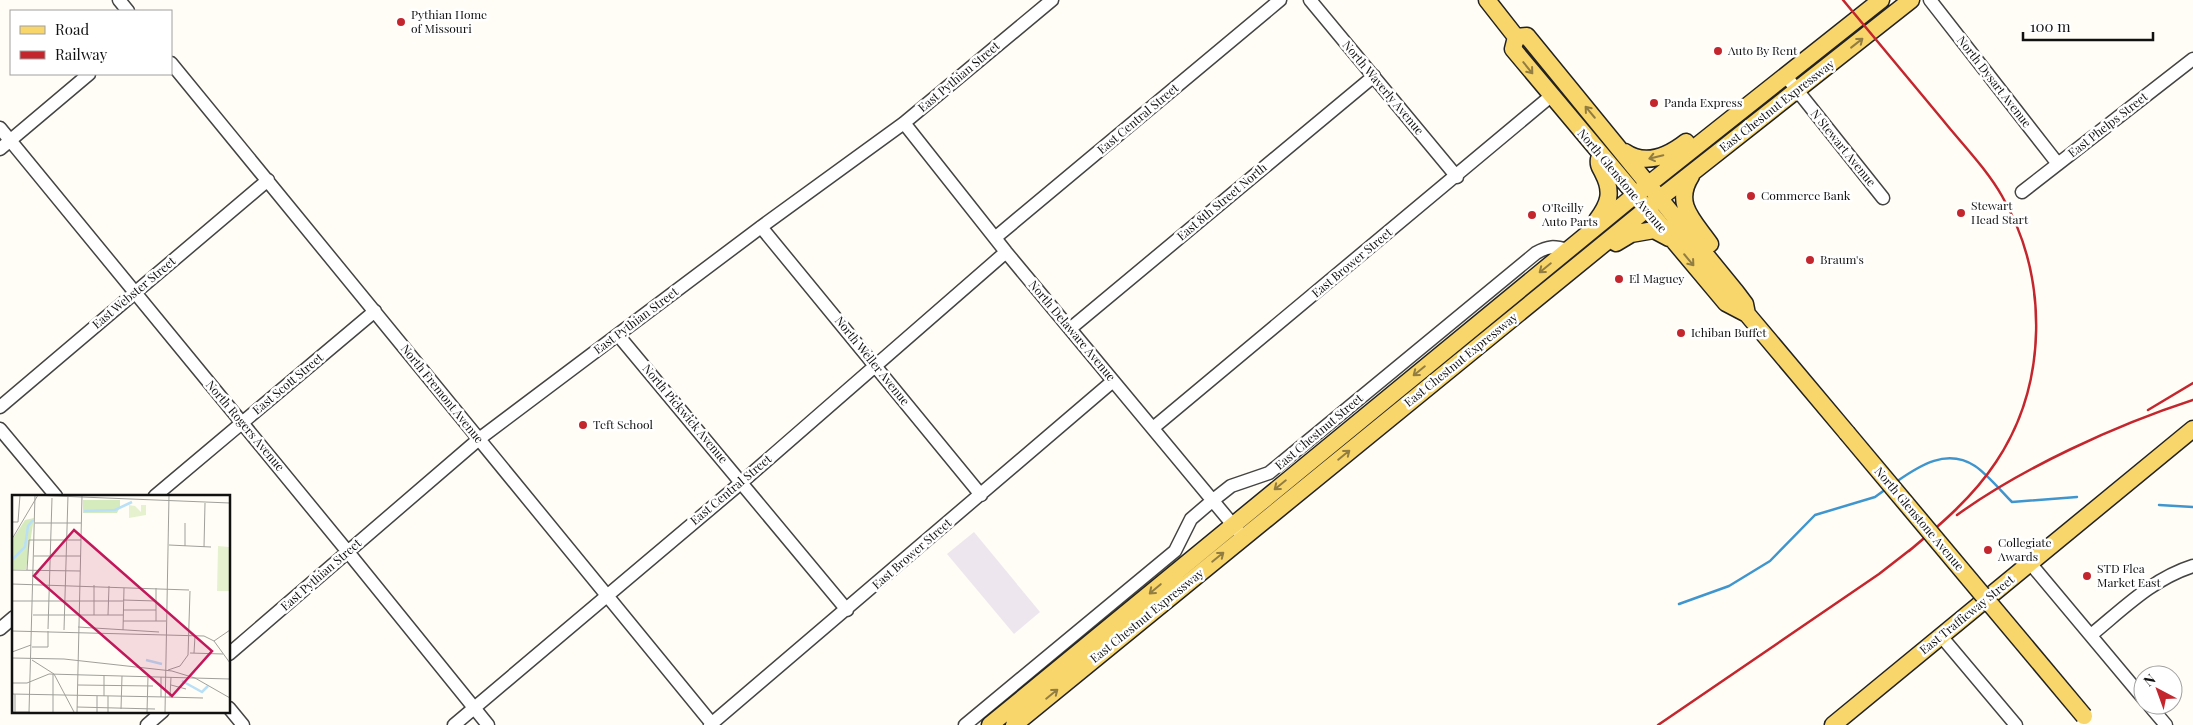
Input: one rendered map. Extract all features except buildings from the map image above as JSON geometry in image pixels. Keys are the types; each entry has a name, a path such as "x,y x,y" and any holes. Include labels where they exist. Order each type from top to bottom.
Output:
{"main road":[{"name":"North Glenstone Avenue","path":"1487,0 1516,37"},
{"name":"East Chestnut Expressway","path":"1014,725 1237,531 1568,250 1881,0"},
{"name":"East Chestnut Expressway","path":"990,725 1237,531 1498,330 1646,209 1911,0"},
{"name":"North Glenstone Avenue","path":"1516,37 1527,36 1650,184 1736,292 1745,304 1747,314"},
{"name":"North Glenstone Avenue","path":"1516,37 1513,49 1674,243 1726,303 1747,314 2088,721"},
{"path":"1621,149 1632,157 1641,160 1669,154 1766,84 1785,75"},
{"path":"1583,238 1609,203 1609,186 1598,165 1600,154"},
{"path":"1695,170 1684,187 1683,202 1688,213 1726,268 1736,292"},
{"path":"1498,330 1522,318 1631,234 1654,230 1674,243"},
{"name":"East Trafficway Street","path":"1833,725 2193,429"}],"street":[{"path":"119,0 127,10"},
{"name":"East Pythian Street","path":"230,653 479,439 761,227 904,123 1052,0"},
{"name":"East Central Street","path":"996,238 1280,0"},
{"name":"North Waverly Avenue","path":"1310,0 1456,177"},
{"name":"North Dysart Avenue","path":"1930,0 2058,164"},
{"name":"East Phelps Street","path":"2022,192 2193,59"},
{"name":"North Fremont Avenue","path":"172,65 607,594 711,725"},
{"path":"0,149 88,75"},
{"name":"N Stewart Avenue","path":"1785,75 1883,198"},
{"name":"East 8th Street North","path":"1071,328 1374,76"},
{"name":"East Brower Street","path":"1152,428 1552,96"},
{"name":"North Delaware Avenue","path":"904,123 1006,252 1071,328 1237,531"},
{"name":"North Rogers Avenue","path":"0,128 488,725"},
{"name":"East Webster Street","path":"0,408 134,292 268,180"},
{"name":"North Weller Avenue","path":"761,227 981,495"},
{"name":"East Chestnut Street","path":"965,725 1175,551 1191,519 1212,501 1232,486 1269,473 1536,253 1547,247 1557,246 1568,250"},
{"name":"East Central Street","path":"454,725 742,482 1006,252"},
{"name":"East Scott Street","path":"156,495 375,311"},
{"name":"North Pickwick Avenue","path":"618,335 847,610"},
{"name":"East Brower Street","path":"711,725 1113,381"},
{"path":"0,429 55,495"},
{"path":"2030,563 2133,686"},
{"path":"2091,635 2151,586 2167,576 2193,566"},
{"path":"0,629 12,619"},
{"path":"1942,636 2016,725"},
{"path":"230,709 243,725"},
{"path":"147,725 162,712"},
{"path":"2158,715 2166,725"}],"shaded area":[{"path":"974,532 1040,612 1014,634 947,554"}],"waterway":[{"path":"1896,482 1934,461 1954,459 1965,461 1980,469 2012,502 2077,497"},
{"path":"1679,604 1729,586 1770,561 1815,515 1875,497 1886,489"},
{"path":"2159,505 2193,507"}],"railway":[{"path":"1843,0 1974,156 1996,186 2017,228 2028,261 2034,296 2036,330 2033,365 2025,399 2013,432 1996,462 1977,487 1945,520 1909,551"},
{"path":"2148,410 2193,383"},
{"path":"1957,515 2010,481 2070,449 2163,410 2193,400"},
{"path":"1658,725 1879,574 1915,546"}],"place":[{"name":"Pythian Home of Missouri","path":"401,22"},
{"name":"Auto By Rent","path":"1718,51"},
{"name":"Panda Express","path":"1654,103"},
{"name":"Commerce Bank","path":"1751,196"},
{"name":"Stewart Head Start","path":"1961,213"},
{"name":"O'Reilly Auto Parts","path":"1532,215"},
{"name":"Braum's","path":"1810,260"},
{"name":"El Maguey","path":"1619,279"},
{"name":"Ichiban Buffet","path":"1681,333"},
{"name":"Teft School","path":"583,425"},
{"name":"Collegiate Awards","path":"1988,550"},
{"name":"STD Flea Market East","path":"2087,576"}]}
